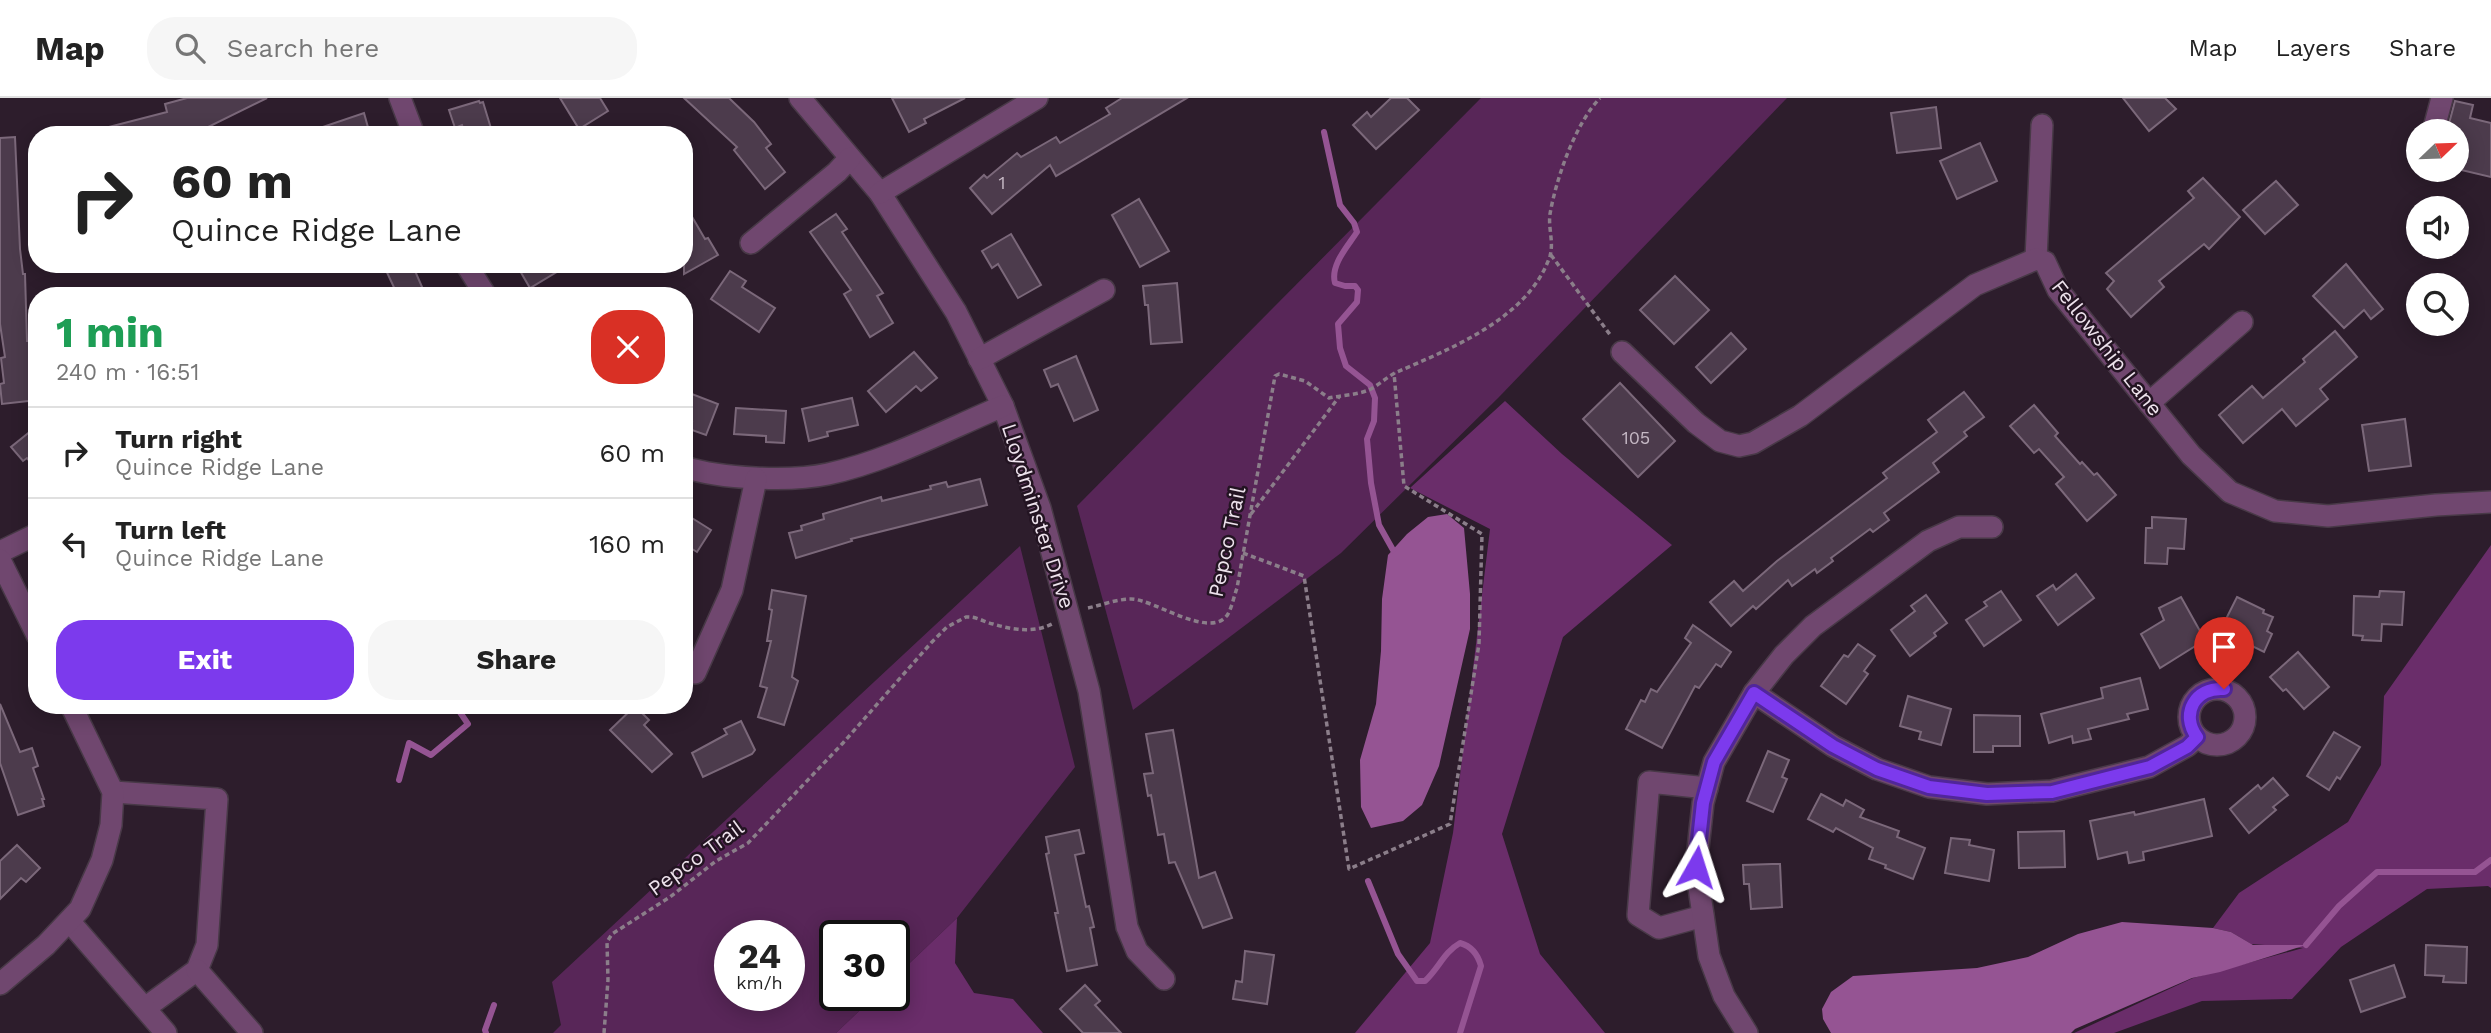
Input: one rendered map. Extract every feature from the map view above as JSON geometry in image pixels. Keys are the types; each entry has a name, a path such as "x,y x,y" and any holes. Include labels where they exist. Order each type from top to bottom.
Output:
{"street":[{"path":"400,98 411,126"},
{"name":"Lloydminster Drive","path":"800,98 880,193 956,312 1003,406 1040,508 1089,691 1127,927 1137,951 1164,979"},
{"path":"880,193 1037,98"},
{"path":"2436,119 2442,98"},
{"path":"2036,259 2042,125"},
{"path":"751,243 837,172 850,158"},
{"name":"Fellowship Lane","path":"1622,352 1696,423 1720,441 1739,446 1753,443 1800,416 1975,285 2036,259 2045,262 2058,290 2191,455 2230,492 2274,512 2328,516 2491,502"},
{"path":"979,359 1104,290"},
{"path":"2149,402 2242,322"},
{"path":"693,468 756,479 827,474 891,453 1003,406"},
{"path":"695,673 732,590 756,479"},
{"path":"1747,1033 1724,996 1709,956 1696,867 1703,803 1714,762 1754,693 1784,655 1814,626 1928,541 1959,527 1992,527"},
{"path":"0,552 28,538"},
{"path":"0,560 28,617"},
{"path":"1754,693 1833,746 1877,769 1929,787 1987,794 2052,792 2150,767 2187,747 2197,737"},
{"path":"0,984 70,922 80,909 102,860 111,825 113,792 75,714"},
{"path":"1703,916 1659,928 1638,915 1648,782 1707,788"},
{"path":"113,792 218,799 207,945 197,970 145,1008"},
{"path":"70,922 166,1033"},
{"path":"197,970 252,1033"}],"path":[{"path":"1250,515 1340,396 1363,392 1394,373 1431,358 1478,333 1508,312 1536,283 1550,255 1552,234 1549,216 1564,163 1580,123 1600,98"},
{"path":"1550,255 1622,352"},
{"path":"1243,553 1304,576 1349,869 1450,824 1479,644 1482,534 1404,486 1394,373"},
{"name":"Pepco Trail","path":"604,1033 608,980 607,942 612,934 670,897 716,861 748,844 844,743 896,681 947,627 972,616 994,624 1032,631 1042,629 1069,613 1130,599 1149,602 1183,617 1205,623 1216,622 1228,614 1237,588 1275,376 1279,374 1304,381 1329,397 1340,396"}],"shaded area":[{"path":"1481,98 1787,98 1499,397 1341,553 1133,710 1077,506"},
{"path":"1505,401 1562,454 1672,545 1563,637 1502,834 1540,954 1605,1033 1355,1033 1430,943 1453,833 1490,529 1410,488"},
{"path":"1447,514 1464,528 1470,629 1439,766 1422,805 1403,821 1371,828 1361,807 1360,760 1376,704 1382,599 1388,555 1407,534 1428,517"},
{"path":"2491,545 2491,888 2427,889 2341,947 2292,999 2202,1001 2114,1033 2074,1033 2193,978 2303,948 2251,944 2231,932 2213,928 2239,893 2348,822 2381,765 2384,696"},
{"path":"1020,546 1075,767 957,918 910,963 910,920 819,920 819,1011 859,1011 836,1033 553,1033 561,1025 552,982"},
{"path":"957,918 955,963 974,993 1013,999 1043,1033 836,1033 859,1011 910,1011 910,963"},
{"path":"2122,922 2213,928 2231,932 2253,945 2306,945 2192,978 2071,1033 1831,1033 1823,1019 1822,1009 1831,992 1853,976 1977,968 2028,957 2078,934"}],"building":[{"path":"187,98 267,98 210,126 113,126 167,112 165,104"},
{"path":"560,98 600,98 608,111 584,126 577,126"},
{"path":"684,98 729,98 754,122 771,144 766,148 785,172 765,189 734,150 737,147"},
{"path":"892,98 965,98 924,119 926,123 909,132"},
{"path":"1122,98 1187,98 1056,176 1050,165 992,214 970,188 984,175 987,178 1017,153 1021,157 1056,137 1060,143 1110,114 1106,108"},
{"path":"1391,98 1407,98 1419,110 1376,149 1353,125 1367,112 1371,117"},
{"path":"2123,98 2165,98 2176,109 2149,131"},
{"path":"2455,101 2473,105 2470,118 2491,123 2491,177 2469,172 2469,119 2450,119"},
{"path":"483,102 490,126 454,126 449,110"},
{"path":"1936,107 1941,148 1897,153 1891,113"},
{"path":"364,113 368,126 326,126"},
{"path":"15,137 20,249 25,274 28,341 28,401 2,404 0,384 4,383 1,358 5,357 0,324 0,138"},
{"path":"1980,143 1997,181 1957,199 1940,161"},
{"path":"2203,178 2240,217 2209,249 2204,244 2159,281 2164,287 2131,317 2107,289 2114,281 2106,273 2194,198 2188,191"},
{"path":"2276,181 2298,205 2265,234 2243,210"},
{"path":"1139,199 1169,251 1140,267 1112,215"},
{"path":"836,214 847,229 842,232 883,293 877,296 893,323 870,337 844,294 851,290 810,232"},
{"path":"693,218 705,239 708,238 718,255 693,269"},
{"path":"1011,234 1041,285 1018,298 998,264 992,268 982,251"},
{"path":"2346,264 2383,309 2371,319 2364,310 2344,328 2313,296"},
{"path":"730,271 746,281 742,287 775,308 759,332 711,299"},
{"path":"387,273 416,273 422,287 394,287"},
{"path":"521,273 555,273 532,287"},
{"path":"1675,276 1709,310 1674,344 1640,310"},
{"path":"1177,283 1182,342 1151,344 1148,305 1145,305 1143,286"},
{"path":"2335,331 2357,357 2320,389 2328,399 2296,426 2282,409 2243,443 2219,415 2252,386 2263,398 2305,362 2303,359"},
{"path":"1731,333 1746,349 1711,383 1696,367"},
{"path":"914,352 937,378 921,391 916,386 886,412 868,391"},
{"path":"1076,356 1098,410 1074,421 1058,384 1051,387 1044,370"},
{"path":"1620,383 1675,441 1638,477 1583,419"},
{"path":"1964,392 1984,417 1964,432 1967,436 1933,463 1939,472 1884,513 1889,520 1873,532 1870,529 1831,558 1833,561 1817,573 1815,569 1792,586 1788,580 1756,609 1753,606 1731,626 1710,602 1734,581 1743,591 1777,561 1887,478 1883,473 1937,432 1928,420"},
{"path":"693,394 718,404 706,435 693,430"},
{"path":"852,398 858,425 827,432 828,436 809,441 802,409"},
{"path":"2034,405 2058,433 2055,436 2080,464 2082,462 2094,475 2097,473 2116,495 2087,521 2056,484 2064,477 2039,449 2034,453 2010,426"},
{"path":"736,408 786,411 784,443 766,442 766,436 734,434"},
{"path":"2405,419 2411,466 2369,471 2362,425"},
{"path":"28,433 28,459 23,461 11,447"},
{"path":"980,479 987,505 851,539 852,541 796,558 789,533 824,519 823,514 881,497 882,501 931,489 930,486 946,482 948,487"},
{"path":"2152,517 2186,519 2184,549 2168,548 2167,564 2145,563 2146,528 2152,528"},
{"path":"693,519 711,530 697,552 693,550"},
{"path":"2076,574 2094,598 2058,625 2037,596 2053,585 2056,590"},
{"path":"772,590 806,596 792,677 798,681 784,725 758,717 767,688 760,686 771,641 767,641"},
{"path":"2001,591 2021,620 1984,646 1966,620 1987,606 1984,602"},
{"path":"2380,591 2404,592 2402,625 2382,624 2381,641 2362,640 2363,636 2353,635 2354,596 2379,597"},
{"path":"1926,595 1947,623 1934,633 1936,636 1910,656 1891,630 1915,611 1911,606"},
{"path":"2181,597 2205,640 2160,668 2141,634 2164,620 2159,608"},
{"path":"2237,597 2273,617 2267,631 2272,634 2264,652 2248,644 2250,638 2223,625"},
{"path":"1693,625 1731,652 1721,667 1716,664 1699,688 1695,686 1662,748 1626,729 1641,700 1645,702 1651,689 1657,692 1691,643 1685,638"},
{"path":"1858,644 1875,656 1864,671 1868,674 1846,704 1821,686 1844,655 1848,657"},
{"path":"2298,652 2329,687 2304,709 2286,689 2283,691 2270,677"},
{"path":"2140,678 2148,709 2127,714 2129,719 2088,729 2091,739 2073,743 2072,736 2049,743 2041,714 2103,698 2101,688"},
{"path":"1908,696 1951,709 1941,745 1919,739 1921,732 1900,726"},
{"path":"0,704 20,752 32,748 38,766 33,768 44,799 44,806 18,815 0,763"},
{"path":"627,714 643,714 649,720 644,725 672,754 652,772 610,730"},
{"path":"1974,715 2020,716 2020,746 1993,746 1993,752 1974,752"},
{"path":"741,721 755,750 752,754 703,777 692,753 727,734 724,729"},
{"path":"1173,730 1199,878 1215,872 1232,918 1203,928 1175,862 1169,863 1164,834 1158,835 1151,795 1148,796 1144,774 1153,773 1146,734"},
{"path":"2334,732 2360,747 2340,779 2337,777 2329,790 2307,776"},
{"path":"1768,751 1789,760 1782,777 1787,779 1773,812 1747,801"},
{"path":"2273,778 2288,795 2273,807 2276,810 2249,833 2230,809 2258,785 2261,789"},
{"path":"1821,794 1843,806 1846,800 1864,810 1860,817 1899,831 1897,837 1925,848 1913,879 1869,859 1873,848 1836,828 1833,832 1808,819"},
{"path":"2204,799 2212,836 2143,852 2144,860 2129,863 2127,852 2098,859 2090,821 2134,812 2135,815"},
{"path":"1079,830 1084,853 1075,855 1086,907 1089,906 1094,927 1090,928 1097,965 1067,971 1055,913 1058,913 1046,854 1049,853 1046,837"},
{"path":"2064,831 2065,867 2019,868 2018,832"},
{"path":"1951,838 1970,840 1969,845 1994,850 1989,881 1945,873"},
{"path":"17,845 40,868 26,882 21,878 0,899 0,861"},
{"path":"1780,864 1782,907 1751,909 1749,884 1744,884 1743,865"},
{"path":"2426,945 2467,947 2466,983 2443,982 2444,976 2425,975"},
{"path":"1245,951 1274,955 1267,1004 1233,999 1236,981 1242,982"},
{"path":"2394,965 2405,997 2361,1012 2350,980"},
{"path":"1085,985 1100,1001 1095,1005 1121,1033 1083,1033 1060,1009"}],"waterway":[{"path":"1324,132 1340,205 1354,223 1357,232 1335,269 1335,283 1355,286 1358,290 1357,302 1338,324 1340,348 1346,366 1370,385 1375,398 1374,421 1367,439 1371,483 1379,525 1393,550"},
{"path":"399,780 409,743 431,755 468,724 461,714"},
{"path":"2306,945 2339,906 2377,872 2475,872 2491,860"},
{"path":"1368,881 1398,954 1417,981 1425,981 1460,943 1468,946 1476,955 1481,966 1460,1033"},
{"path":"486,1033 494,1005"}],"route":[{"path":"1696,867 1703,803 1714,762 1754,693 1833,746 1877,769 1929,787 1987,794 2052,792 2150,767 2187,747 2197,737 2189,721 2189,712 2198,696 2214,688 2224,689"}]}
